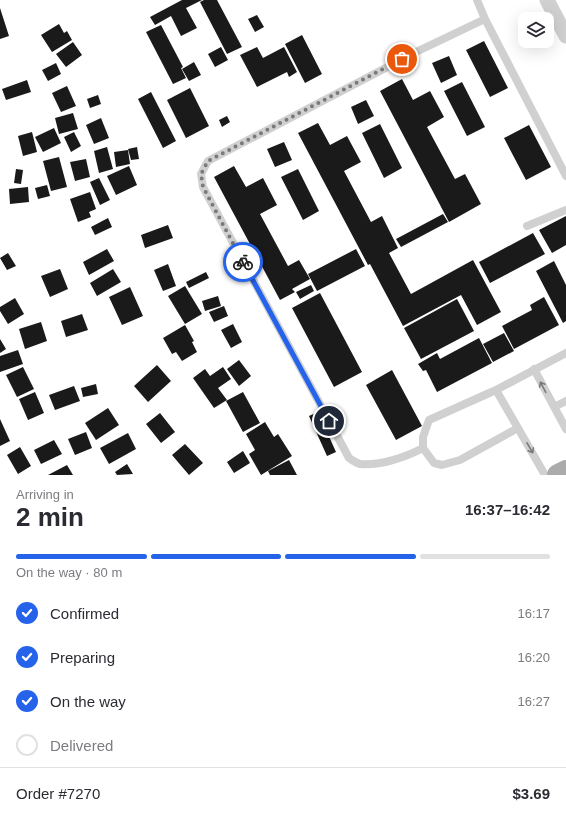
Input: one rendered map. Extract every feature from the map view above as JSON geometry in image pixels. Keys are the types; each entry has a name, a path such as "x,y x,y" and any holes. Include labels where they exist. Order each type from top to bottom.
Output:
{"main road":[{"path":"558,475 566,471"}],"street":[{"path":"548,0 566,36"}],"lane":[{"path":"477,0 485,19 566,176"},
{"path":"424,448 408,456 372,463 358,464 349,458 203,187 201,174 208,161 416,52 485,19"},
{"path":"527,226 566,210"},
{"path":"518,428 460,460 442,465 434,462 424,448 423,437 429,420 496,390 566,353"},
{"path":"534,369 566,429"},
{"path":"496,390 545,475"},
{"path":"554,407 566,401"}],"building":[{"path":"182,0 202,0 186,8 197,28 181,36 171,16 155,25 150,17"},
{"path":"204,0 217,0 242,47 227,54 200,2"},
{"path":"0,8 9,36 0,39"},
{"path":"257,15 264,27 255,32 248,19"},
{"path":"59,24 64,33 67,31 72,40 52,52 41,35"},
{"path":"161,25 183,67 181,68 186,78 173,84 146,32"},
{"path":"302,35 322,74 305,83 285,44"},
{"path":"484,41 508,88 490,97 466,50"},
{"path":"73,42 82,55 66,67 56,54"},
{"path":"221,47 228,60 215,67 208,54"},
{"path":"257,47 263,58 284,47 297,72 289,77 287,72 257,87 240,55"},
{"path":"449,56 457,75 441,83 432,63"},
{"path":"194,62 201,75 189,81 182,69"},
{"path":"56,63 61,74 48,81 42,70"},
{"path":"402,79 413,100 430,91 444,117 427,127 455,179 465,174 481,204 449,222 380,91"},
{"path":"27,80 31,92 6,100 2,89"},
{"path":"462,82 485,127 467,136 444,91"},
{"path":"67,86 76,106 61,112 52,93"},
{"path":"190,88 209,126 186,138 167,100"},
{"path":"151,92 176,141 163,148 138,99"},
{"path":"98,95 101,104 90,108 87,99"},
{"path":"366,100 374,116 358,124 351,107"},
{"path":"73,113 78,129 59,134 55,118"},
{"path":"227,116 230,122 222,127 219,120"},
{"path":"101,118 109,138 94,144 86,125"},
{"path":"318,123 330,145 347,136 361,162 344,171 371,222 382,216 398,248 389,253 411,294 473,260 501,312 477,325 461,295 403,326 370,264 368,265 298,133"},
{"path":"380,124 402,168 384,178 362,133"},
{"path":"529,125 551,167 526,180 504,138"},
{"path":"54,128 61,143 43,152 35,137"},
{"path":"32,132 37,152 23,156 18,136"},
{"path":"74,132 81,146 71,152 64,137"},
{"path":"284,142 292,160 275,167 267,149"},
{"path":"107,147 113,169 99,173 94,151"},
{"path":"137,147 139,159 131,160 128,149"},
{"path":"128,150 130,164 116,167 114,152"},
{"path":"59,157 67,187 51,191 43,161"},
{"path":"86,159 90,177 75,181 70,162"},
{"path":"129,166 137,185 116,195 107,176"},
{"path":"234,166 246,187 263,178 277,205 260,214 288,266 299,260 310,279 292,289 295,292 280,300 214,177"},
{"path":"16,169 23,170 21,184 14,183"},
{"path":"298,169 319,211 303,220 281,177"},
{"path":"99,178 110,200 100,205 90,182"},
{"path":"47,185 50,196 38,199 35,188"},
{"path":"28,187 29,202 10,204 9,189"},
{"path":"90,192 96,209 89,212 91,217 78,222 70,199"},
{"path":"443,214 448,222 401,247 396,239"},
{"path":"566,216 566,245 552,253 539,230"},
{"path":"108,218 112,227 95,235 91,227"},
{"path":"168,225 173,238 145,248 141,235"},
{"path":"533,233 545,254 490,283 479,262"},
{"path":"107,249 114,261 89,275 83,262"},
{"path":"356,249 365,266 317,291 308,274"},
{"path":"8,253 16,266 7,270 0,258"},
{"path":"554,261 566,285 566,321 563,323 536,271"},
{"path":"168,264 176,286 163,291 154,270"},
{"path":"60,269 68,289 50,297 41,276"},
{"path":"113,269 121,282 97,296 90,283"},
{"path":"206,272 209,278 189,288 186,282"},
{"path":"311,285 314,291 300,299 296,292"},
{"path":"185,286 202,314 185,324 168,296"},
{"path":"130,287 143,316 122,325 109,297"},
{"path":"320,293 362,372 334,387 292,308"},
{"path":"218,296 221,306 205,311 202,301"},
{"path":"544,297 559,325 514,349 502,326 532,310 530,305"},
{"path":"15,298 24,314 8,324 0,311 0,307"},
{"path":"457,299 474,331 421,359 404,328"},
{"path":"224,306 228,316 214,322 209,312"},
{"path":"82,314 88,330 66,337 61,321"},
{"path":"41,322 47,341 25,349 19,329"},
{"path":"233,324 242,342 231,348 221,330"},
{"path":"185,325 194,341 192,342 197,352 182,361 176,352 172,354 163,338"},
{"path":"504,333 514,351 493,362 483,344"},
{"path":"479,338 492,363 437,392 426,370 423,371 418,364 437,353 440,359"},
{"path":"0,339 6,349 0,353"},
{"path":"18,350 23,364 0,372 0,356"},
{"path":"239,360 251,376 239,386 227,369"},
{"path":"157,365 171,381 148,402 134,386"},
{"path":"23,367 34,389 17,397 6,375"},
{"path":"223,367 231,379 218,388 227,400 214,408 193,378 205,369 210,376"},
{"path":"392,370 422,426 396,440 366,385"},
{"path":"96,384 98,394 83,397 81,388"},
{"path":"74,386 80,401 55,410 49,395"},
{"path":"35,392 44,413 28,420 19,399"},
{"path":"243,392 260,423 243,432 226,401"},
{"path":"108,408 119,425 96,440 85,423"},
{"path":"318,412 336,452 327,456 309,416"},
{"path":"160,413 175,432 161,443 146,424"},
{"path":"0,419 10,441 0,446"},
{"path":"265,422 274,437 278,434 292,456 261,475 249,454 255,450 246,434"},
{"path":"86,432 92,448 75,455 68,439"},
{"path":"128,433 136,449 109,464 100,448"},
{"path":"54,440 62,454 41,464 34,450"},
{"path":"185,444 203,463 189,475 172,455"},
{"path":"20,447 31,466 18,474 7,455"},
{"path":"243,451 250,463 234,473 227,462"},
{"path":"289,460 297,475 270,475 268,471"},
{"path":"127,464 133,474 117,475 115,472"},
{"path":"67,465 73,475 48,475"}],"way so far":[{"path":"243,262 203,187 201,174 208,161 402,59"}],"route":[{"path":"243,262 329,421"}]}
